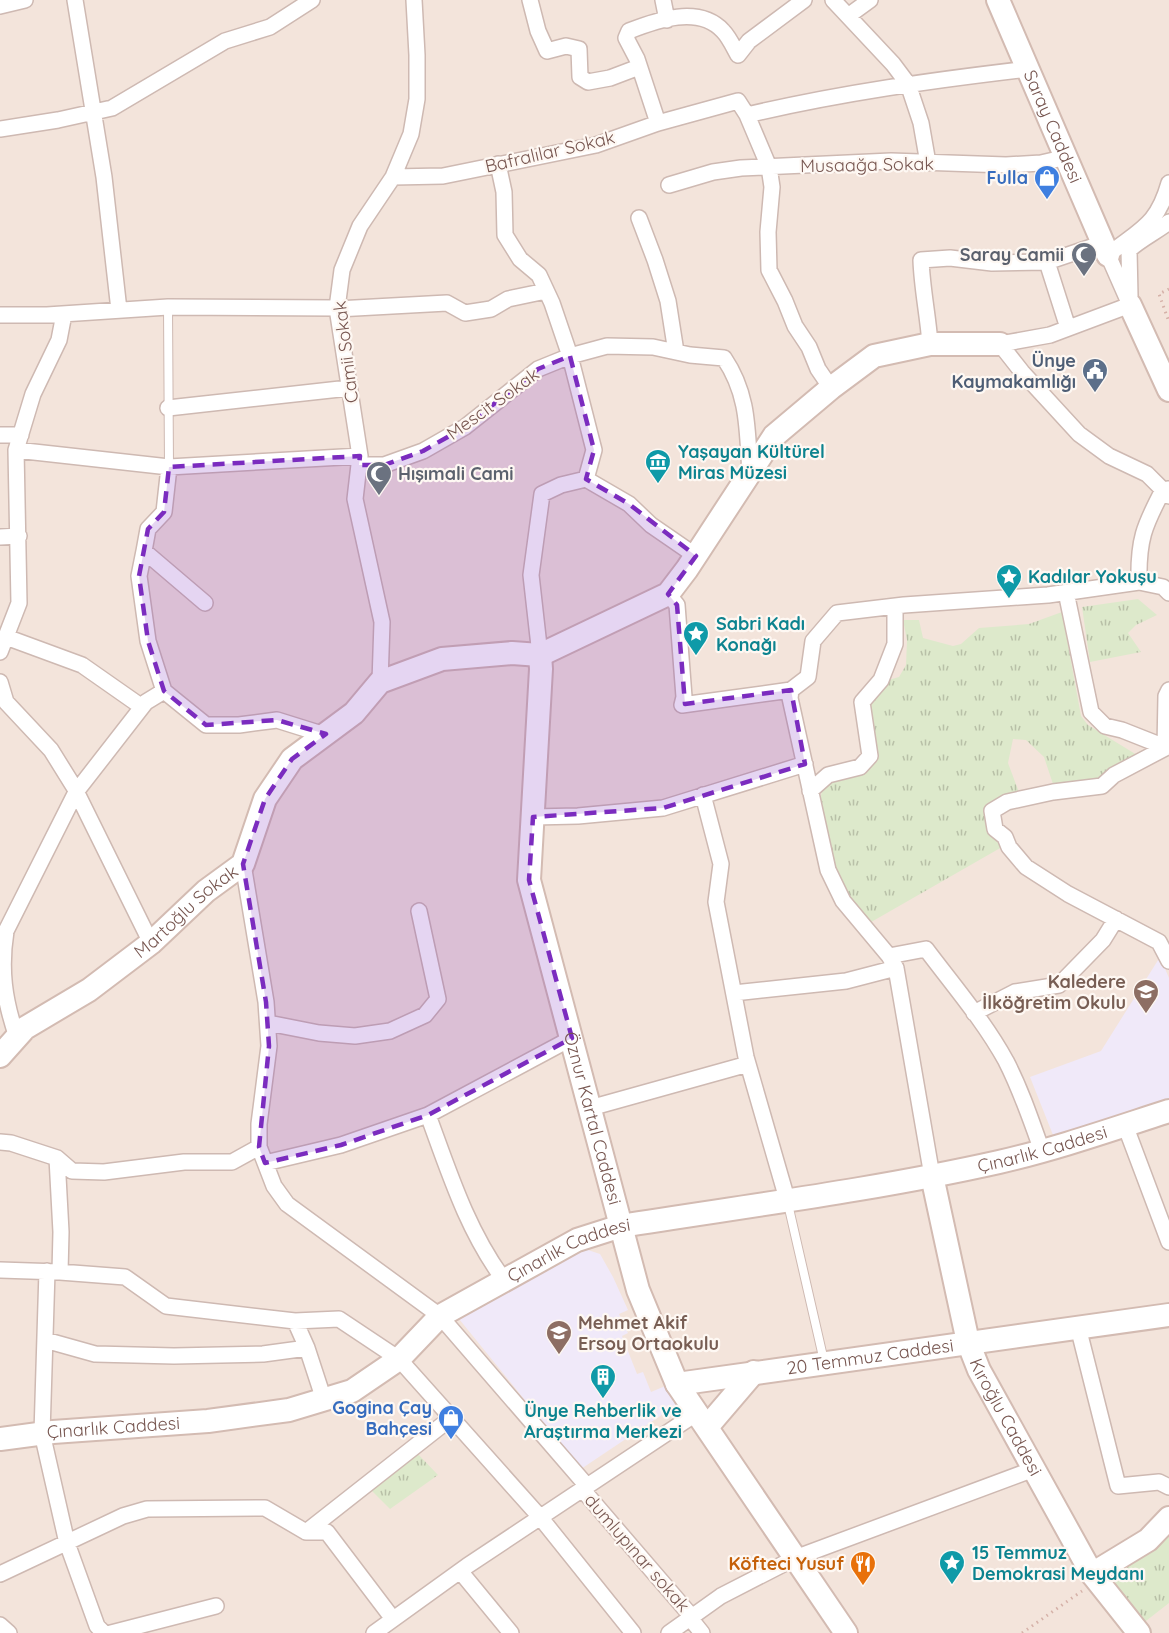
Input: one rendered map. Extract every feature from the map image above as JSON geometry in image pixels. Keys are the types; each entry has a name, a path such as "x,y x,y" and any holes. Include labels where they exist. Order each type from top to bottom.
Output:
{"street":[{"path":"0,6 25,0"},
{"path":"75,0 104,177 119,310"},
{"path":"0,129 58,120 112,108 225,40 270,27 312,0"},
{"name":"Camii Sokak","path":"380,682 382,622 355,499 359,460 337,309 342,270 360,226 393,177 411,134 417,99 414,0"},
{"path":"530,0 538,31 547,51 566,46 579,49 580,77 588,82 610,78 639,67"},
{"path":"663,0 668,20"},
{"path":"658,123 639,67 626,38 629,31 687,15 707,21 723,30 738,55 749,41 804,0"},
{"path":"833,0 893,64 908,84 921,123 928,163"},
{"path":"848,16 870,0"},
{"name":"Saray Caddesi","path":"998,0 1105,249"},
{"path":"831,388 795,326 769,270 768,232 772,187 769,167 747,115 908,84 1028,69"},
{"name":"Bafralılar Sokak","path":"393,177 443,176 596,145 658,123 738,101 747,115"},
{"name":"Musaağa Sokak","path":"669,185 713,172 741,168 891,161 1006,165 1041,163 1066,157"},
{"path":"498,164 504,192 505,236 520,259 539,275 570,356 594,450 586,479"},
{"path":"930,344 928,318 922,293 921,260 950,258 992,263 1047,262 1105,249 1149,225 1163,204 1169,183"},
{"path":"639,218 656,260 668,302 676,352"},
{"path":"1130,305 1129,250 1169,222"},
{"path":"1105,249 1169,390"},
{"path":"1047,262 1068,328"},
{"path":"0,315 64,314 168,307 337,309 447,303 465,314 491,309 508,299 546,291"},
{"path":"380,682 442,659 512,653 540,655 668,594 696,556 774,436 831,388 874,356 930,344 1000,344 1050,335 1130,305"},
{"path":"64,314 59,340 33,394 19,443 19,603 3,644 82,664 142,707"},
{"path":"1000,344 1022,372 1079,434 1109,456 1147,474 1167,492 1146,522 1139,552 1139,582"},
{"name":"Mescit Sokak","path":"0,435 19,443 169,466 359,460 384,465 423,451 465,427 538,369 570,356 607,346 653,347 724,358 735,374 744,397 750,473"},
{"path":"168,408 349,388"},
{"path":"169,466 164,512 148,529 139,576 147,630 164,691 206,725 278,720 325,735"},
{"path":"540,655 531,575 542,494 561,485 586,479 629,504 651,525 696,556"},
{"path":"0,537 19,537"},
{"path":"144,551 205,603"},
{"path":"668,594 677,605 684,697 682,705 791,690 808,677 813,641 837,613 1066,592 1139,582 1163,586 1169,593"},
{"path":"1066,592 1091,712 1105,726 1167,747"},
{"path":"810,791 828,775 860,767 870,756 862,702 881,680 895,644 896,606"},
{"name":"Öznur Kartal Caddesi","path":"540,655 542,669 529,880 638,1290 677,1384 846,1633"},
{"path":"0,682 6,702 51,750 76,792 151,943"},
{"name":"Martoğlu Sokak","path":"0,1056 25,1028 89,990 151,943 206,891 243,864 265,799 292,759 354,714 380,682"},
{"path":"791,690 790,698 828,870 843,901 892,962 932,1176"},
{"path":"1167,747 1169,690"},
{"path":"17,1037 6,1004 2,953 3,932 76,792 146,702 164,691"},
{"path":"1167,747 1114,775 1102,786 1053,792 1007,802 992,811 995,829 1005,837 1009,847 1026,867 1068,894 1159,942 1169,961"},
{"path":"533,817 578,816 663,808 805,764"},
{"path":"703,795 721,864 716,902 748,1064 787,1199"},
{"path":"0,1142 11,1143 57,1158 72,1171 104,1172 184,1162 232,1162 258,1147 269,1046 268,1023 243,864"},
{"path":"268,1023 319,1034 355,1036 390,1031 425,1015 438,999 419,911"},
{"path":"974,1013 1015,992 1059,985 1103,940 1116,919"},
{"path":"734,993 846,981 926,949 974,1013 1005,1060 1021,1092 1042,1150"},
{"path":"265,1163 341,1145 428,1115 572,1038"},
{"path":"590,1108 748,1064"},
{"name":"Çınarlık Caddesi","path":"0,1439 42,1433 208,1421 289,1410 352,1391 399,1359 440,1316 577,1240 621,1226 932,1176 1000,1162 1169,1111"},
{"path":"428,1115 468,1221 489,1260 504,1280"},
{"path":"1125,1125 1169,1242"},
{"name":"dumlupınar sokak","path":"258,1147 274,1186 287,1204 440,1316 585,1487 702,1633"},
{"path":"57,1158 61,1232 53,1271 45,1340 42,1433 68,1544 97,1626 104,1633"},
{"name":"Kıroğlu Caddesi","path":"932,1176 968,1342 979,1370 1094,1577 1139,1633"},
{"path":"0,1270 53,1271 125,1277 166,1306 295,1321 339,1319 399,1359 540,1517 633,1633"},
{"name":"20 Temmuz Caddesi","path":"677,1384 1169,1315"},
{"path":"295,1321 307,1348 324,1400"},
{"path":"1078,1327 1118,1486 1159,1482 1169,1487"},
{"path":"45,1340 95,1354 174,1356 263,1354 307,1348"},
{"path":"374,1633 460,1571 585,1487 702,1420 754,1372"},
{"path":"306,1532 451,1418"},
{"path":"669,1633 721,1596 795,1558 1034,1469"},
{"path":"0,1574 68,1544 123,1516 147,1509 265,1508 306,1532 327,1532 393,1619"},
{"path":"1094,1577 1148,1540 1169,1518"},
{"path":"460,1571 511,1633"},
{"path":"111,1633 216,1606"},
{"path":"0,1625 9,1633"}],"lane":[{"path":"168,307 169,466"},
{"path":"787,1199 825,1362"}],"path":[{"path":"1169,289 1159,294 1169,322"},
{"path":"1022,1633 1094,1577"}],"highlighted area":[{"path":"570,356 594,450 586,479 629,504 696,556 668,594 677,605 685,704 791,690 805,764 663,808 533,817 529,880 572,1038 428,1115 341,1145 265,1163 259,1147 269,1046 266,1002 243,864 265,799 292,759 326,734 277,720 206,725 164,691 148,641 139,576 148,529 164,512 169,467 360,456 359,465 384,465 423,451 465,427 538,369"}],"shaded area":[{"path":"0,0 1169,0 1169,1633 0,1633"},
{"name":"Kaledere İlköğretim Okulu","path":"1160,957 1169,978 1169,1101 1053,1135 1030,1077 1101,1051"},
{"name":"Mehmet Akif Ersoy Ortaokulu","path":"582,1248 600,1254 628,1310 619,1314 628,1333 622,1336 637,1374 643,1372 651,1392 670,1384 678,1404 581,1469 459,1319"}],"green space":[{"path":"1138,599 1157,615 1136,625 1128,633 1141,652 1090,662 1082,607"},
{"path":"1062,612 1081,716 1088,725 1137,755 1101,780 1055,790 1044,757 1026,740 1013,739 1008,763 1020,795 989,803 987,823 1002,847 866,925 845,899 833,867 819,801 824,786 832,778 877,762 866,703 885,681 899,677 906,665 907,640 903,620 919,620 923,638 953,646 961,644 979,628 1029,624"},
{"path":"416,1452 438,1475 390,1509 368,1487"},
{"path":"1169,1536 1169,1603 1142,1624 1109,1580"}],"place":[{"name":"Fulla","path":"1047,201"},
{"name":"Saray Camii","path":"1084,278"},
{"name":"Ünye Kaymakamlığı","path":"1095,394"},
{"name":"Yaşayan Kültürel Miras Müzesi","path":"658,485"},
{"name":"Hışımali Cami","path":"379,497"},
{"name":"Kadılar Yokuşu","path":"1009,600"},
{"name":"Sabri Kadı Konağı","path":"696,657"},
{"name":"Kaledere İlköğretim Okulu","path":"1146,1015"},
{"name":"Mehmet Akif Ersoy Ortaokulu","path":"559,1356"},
{"name":"Ünye Rehberlik ve Araştırma Merkezi","path":"603,1400"},
{"name":"Gogina Çay Bahçesi","path":"451,1441"},
{"name":"15 Temmuz Demokrasi Meydanı","path":"952,1586"},
{"name":"Köfteci Yusuf","path":"863,1587"}]}
